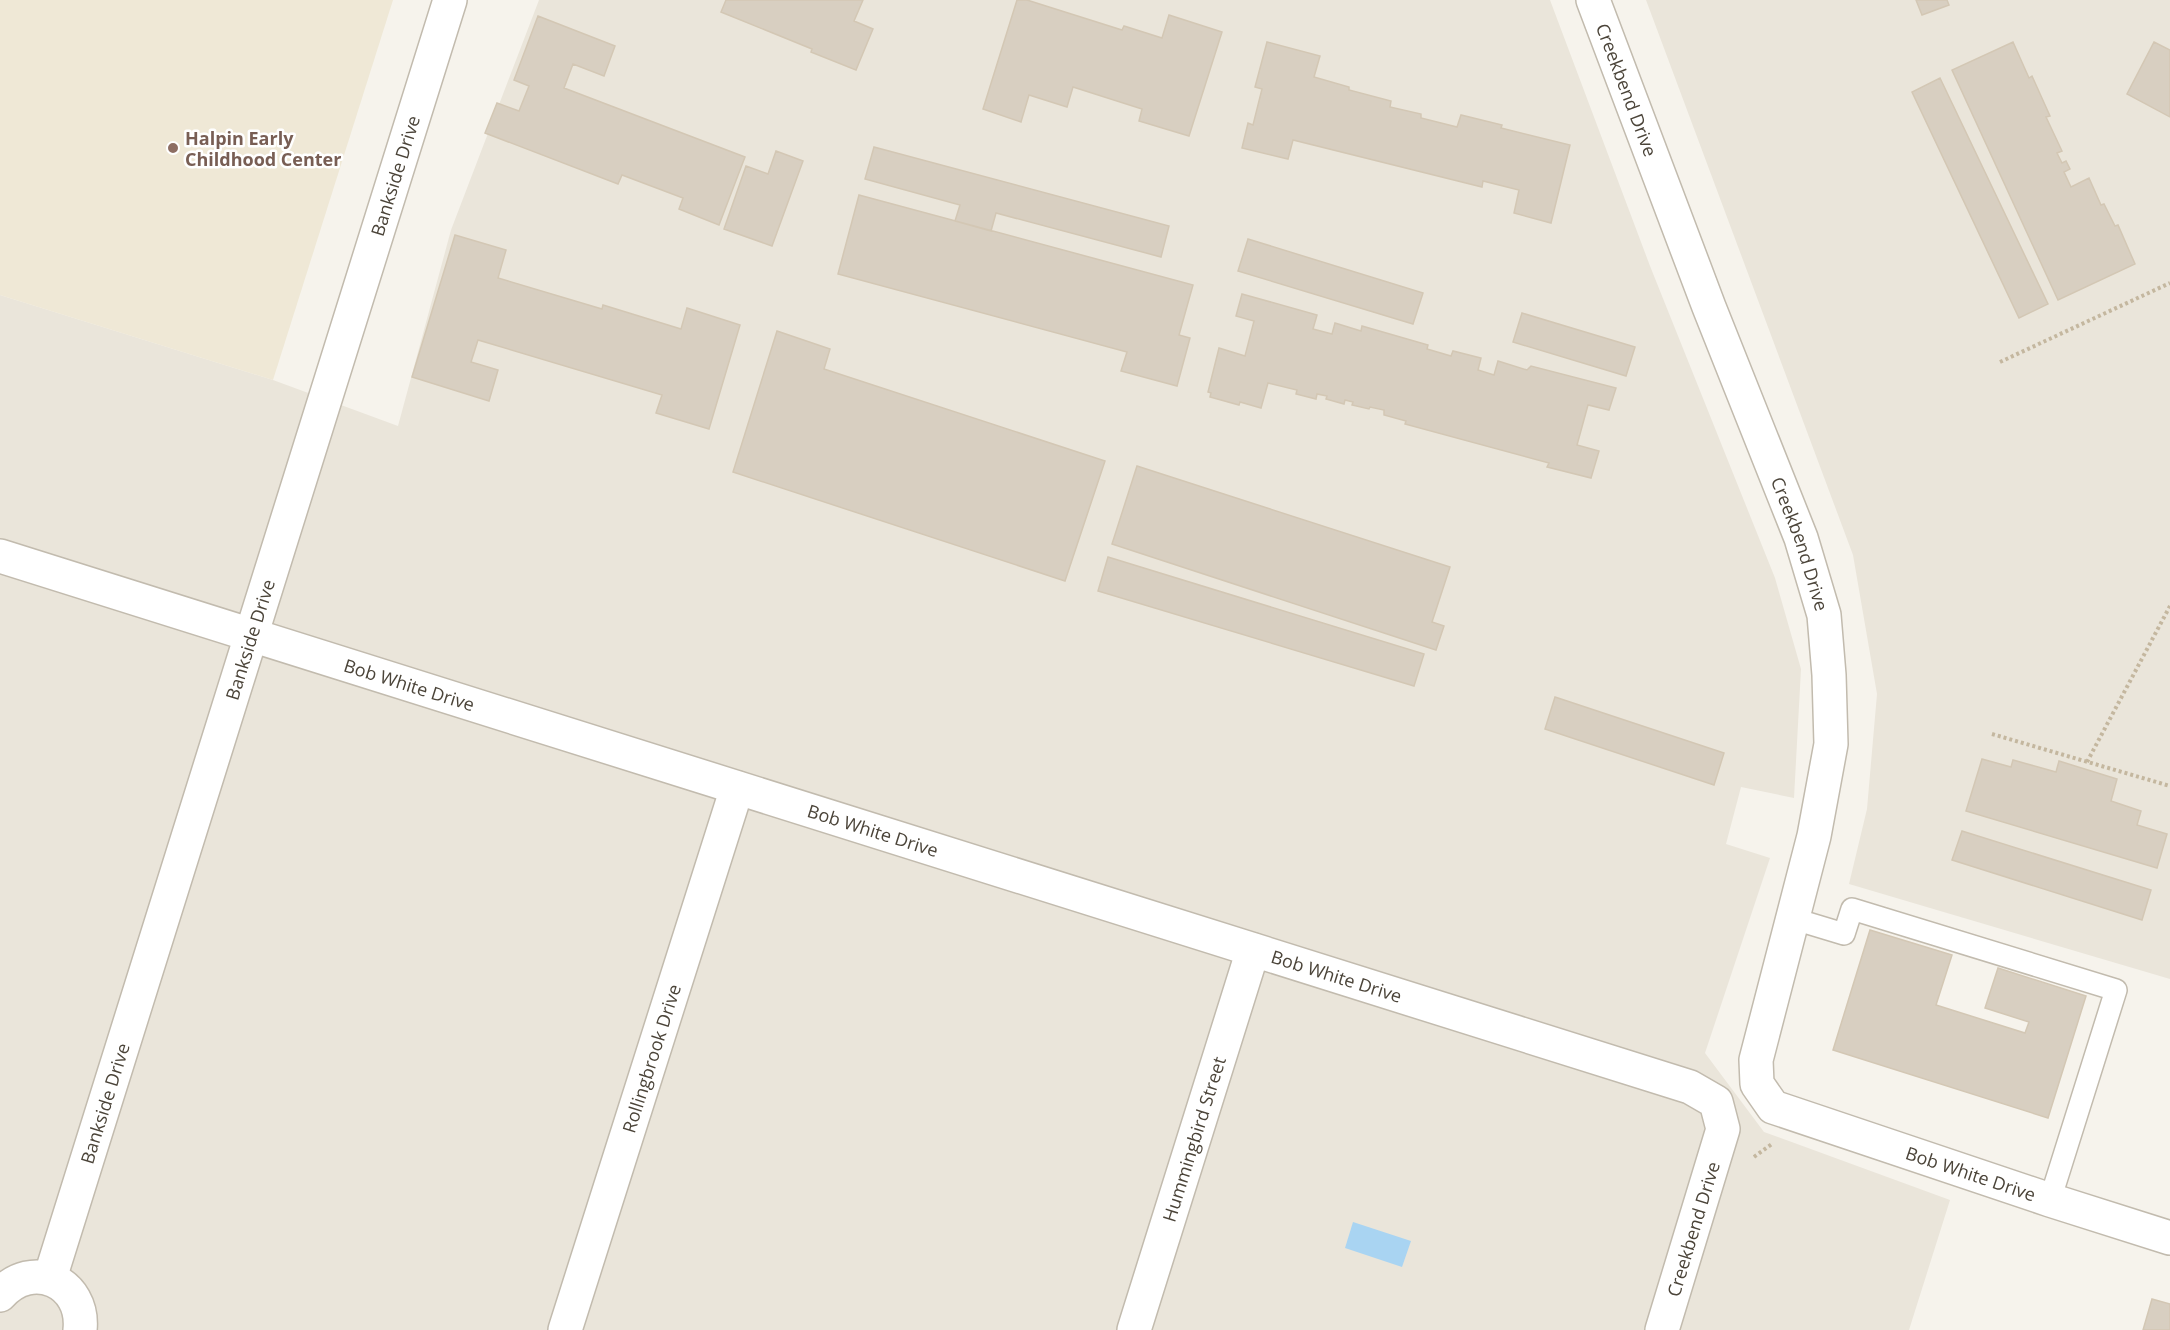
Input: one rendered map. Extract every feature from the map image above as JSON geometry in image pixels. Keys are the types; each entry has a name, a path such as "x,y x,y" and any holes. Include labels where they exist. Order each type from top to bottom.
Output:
{"street":[{"name":"Bankside Drive","path":"50,1278 450,0"},
{"name":"Creekbend Drive","path":"1593,0 1709,307 1801,537 1824,615 1831,744 1814,836 1756,1060 1757,1084 1784,1110"},
{"name":"Bob White Drive","path":"0,555 1690,1087 1716,1102 1723,1129"},
{"name":"Rollingbrook Drive","path":"565,1330 737,788"},
{"name":"Hummingbird Street","path":"1134,1330 1253,950"},
{"name":"Bob White Drive","path":"1784,1110 2170,1238"},
{"name":"Creekbend Drive","path":"1662,1330 1723,1129"},
{"path":"0,1295 15,1281 32,1277 50,1278 66,1287 77,1301 81,1318 80,1330"}],"lane":[{"path":"1791,918 1844,934 1852,909 2116,990 2050,1200"}],"path":[{"path":"2000,362 2170,283"},
{"path":"2087,762 2170,606"},
{"path":"1992,734 2170,786"},
{"path":"1714,1159 1742,1164 1790,1133 1784,1110"}],"shaded area":[{"name":"Halpin Early Childhood Center","path":"0,0 393,0 273,380 0,295"},
{"path":"539,0 1550,0 1650,266 1775,578 1801,669 1794,798 1741,787 1726,844 1770,858 1705,1053 1764,1132 1950,1200 1909,1330 0,1330 0,295 273,380 398,426 451,230"},
{"path":"1646,0 2170,0 2170,979 1849,884 1867,809 1877,694 1853,555"}],"water":[{"path":"1353,1222 1411,1241 1402,1267 1345,1248"}],"building":[{"path":"726,0 863,0 854,21 873,29 856,70 811,52 812,49 721,12"},
{"path":"1017,0 1027,0 1122,30 1124,26 1162,38 1169,15 1222,32 1189,136 1139,121 1142,109 1073,87 1067,107 1029,95 1021,122 983,109"},
{"path":"1916,0 1947,0 1949,5 1922,15"},
{"path":"538,16 615,46 604,76 573,64 564,88 745,157 719,225 679,209 683,198 622,175 618,184 485,133 497,103 519,111 529,86 514,80"},
{"path":"1267,42 1320,56 1314,77 1349,87 1349,90 1391,101 1390,107 1421,114 1421,118 1457,127 1461,115 1502,125 1501,128 1570,145 1551,223 1514,213 1519,190 1483,181 1482,187 1293,140 1288,159 1242,148 1248,123 1253,125 1262,89 1255,87"},
{"path":"2013,42 2050,116 2046,117 2062,151 2057,153 2062,163 2066,161 2070,169 2064,172 2071,187 2089,178 2101,205 2104,204 2115,226 2118,225 2135,264 2058,300 1952,70"},
{"path":"2154,42 2170,50 2170,117 2127,94"},
{"path":"1940,78 2048,304 2019,318 1912,92"},
{"path":"874,147 1169,226 1161,257 996,213 991,231 955,221 960,205 865,179"},
{"path":"776,151 803,161 772,246 724,229 746,166 768,174"},
{"path":"859,195 1193,285 1179,335 1190,338 1177,386 1121,371 1127,352 838,274"},
{"path":"455,235 506,250 498,278 602,309 603,305 681,329 687,308 740,325 709,429 656,413 662,395 478,340 471,362 498,370 489,401 412,377"},
{"path":"1248,239 1423,293 1413,324 1238,271"},
{"path":"1242,294 1317,315 1313,329 1332,334 1335,323 1361,331 1362,326 1428,345 1427,349 1451,356 1453,351 1481,358 1478,370 1494,375 1498,361 1527,370 1531,366 1616,388 1609,410 1588,405 1577,445 1599,451 1591,478 1547,467 1549,463 1405,424 1406,421 1384,415 1384,410 1352,405 1353,402 1345,400 1344,404 1317,394 1316,399 1296,394 1297,390 1268,383 1261,408 1210,397 1211,393 1208,392 1219,348 1245,356 1254,321 1236,316"},
{"path":"1522,313 1635,347 1626,376 1513,342"},
{"path":"777,331 830,349 824,369 1105,461 1065,581 733,472"},
{"path":"1137,466 1450,567 1432,622 1444,626 1436,650 1112,544"},
{"path":"1108,557 1424,654 1414,686 1098,591"},
{"path":"1555,697 1724,753 1714,785 1545,729"},
{"path":"1982,759 2011,767 2013,760 2056,772 2059,761 2117,779 2111,801 2141,811 2137,825 2167,834 2157,868 1966,811"},
{"path":"1962,831 2151,890 2142,920 1952,860"},
{"path":"1870,930 1952,955 1936,1005 2025,1033 2029,1022 1985,1008 1998,968 2086,996 2048,1118 1833,1050"},
{"path":"2152,1299 2170,1304 2170,1330 2143,1330"}],"place":[{"name":"Halpin Early Childhood Center","path":"173,148"}]}
